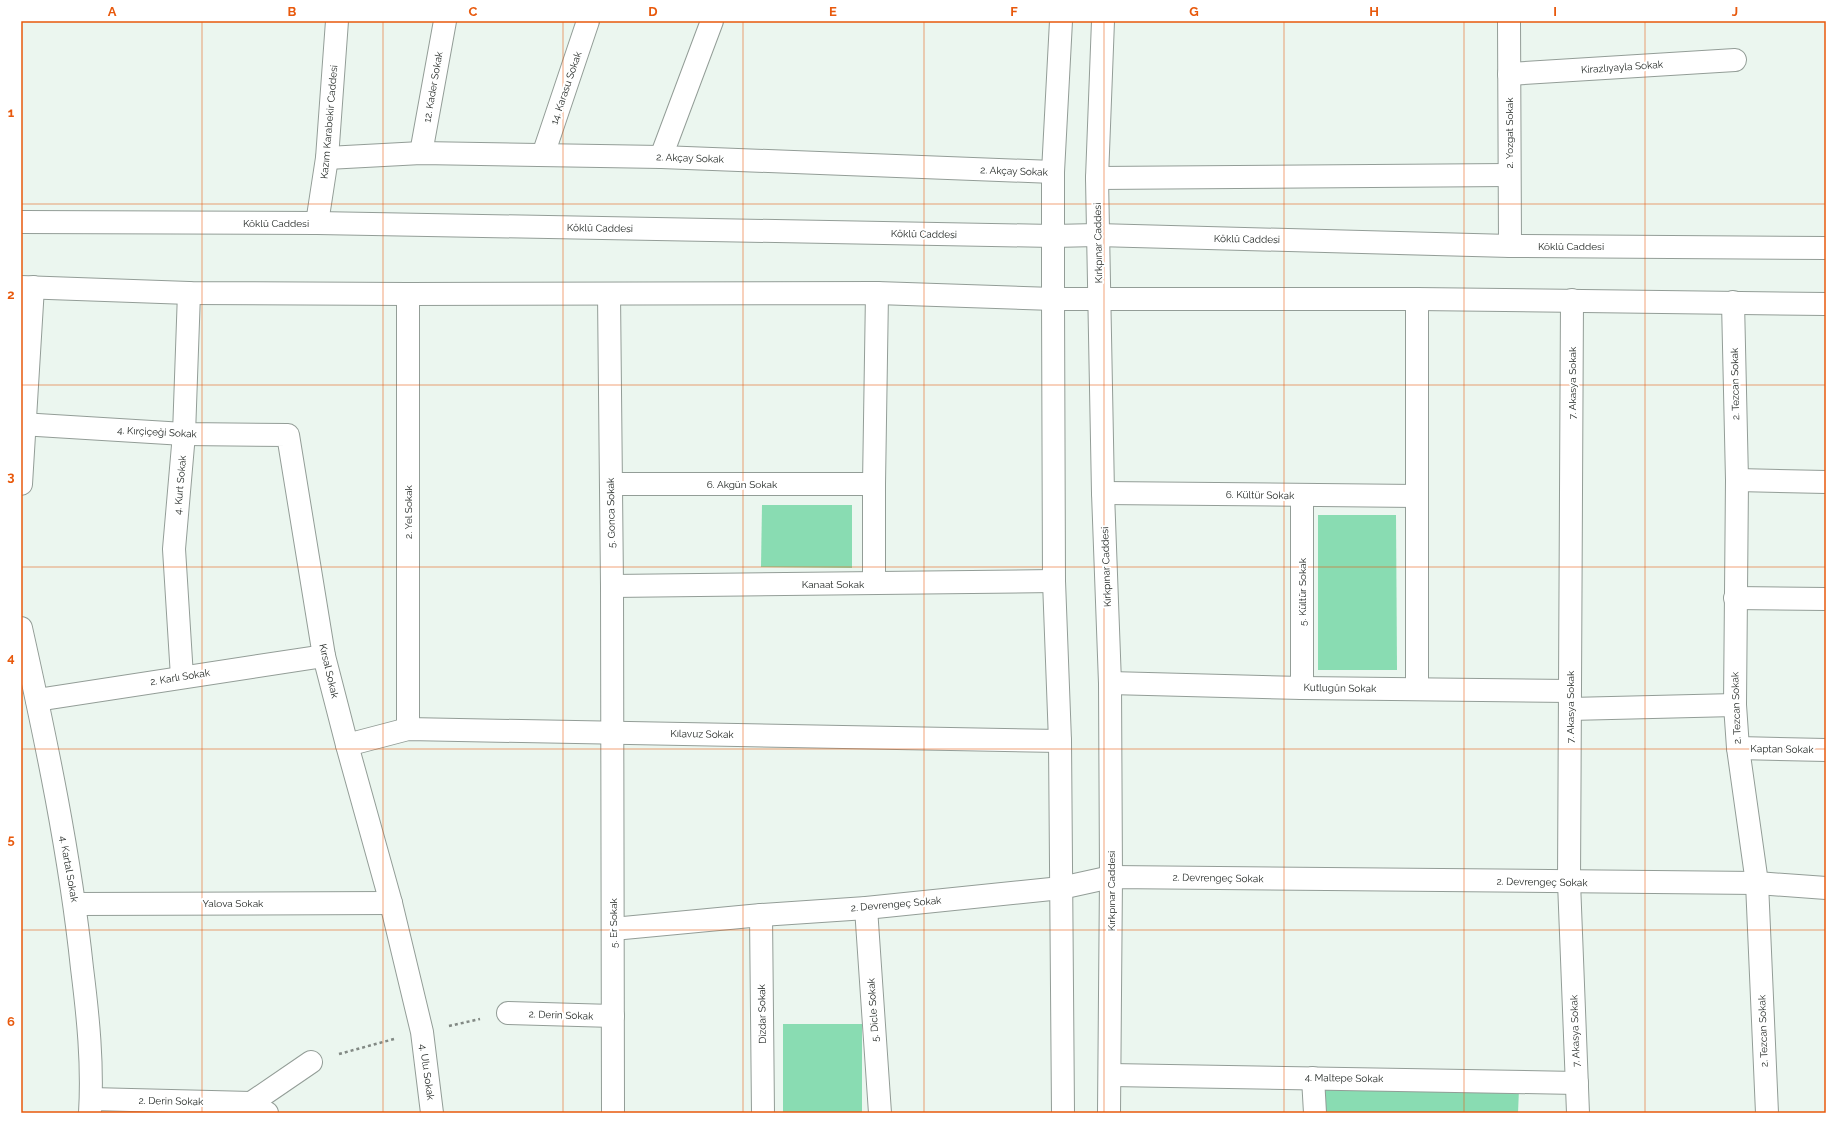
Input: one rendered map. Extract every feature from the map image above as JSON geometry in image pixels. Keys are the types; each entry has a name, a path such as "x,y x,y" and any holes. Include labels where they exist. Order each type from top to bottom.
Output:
{"street":[{"name":"Kazım Karabekir Caddesi","path":"318,223 327,158 336,21"},
{"name":"12. Kader Sokak","path":"421,153 445,21"},
{"name":"14. Karasu Sokak","path":"543,155 588,21"},
{"path":"661,157 712,21"},
{"path":"1061,21 1053,172 1053,299 1054,581 1060,741 1063,1113"},
{"name":"Kırkpınar Caddesi","path":"1103,21 1097,178 1097,235 1103,492 1110,682 1111,1075 1109,1113"},
{"name":"2. Yozgat Sokak","path":"1509,21 1510,246"},
{"name":"Kirazlıyayla Sokak","path":"1509,74 1735,60"},
{"name":"2. Akçay Sokak","path":"327,158 421,153 661,157 1053,172"},
{"path":"1097,178 1509,176"},
{"name":"Köklü Caddesi","path":"21,222 318,223 1053,236 1097,235 1510,246 1826,248"},
{"path":"21,484 27,287 189,292 408,294 877,293 1053,299 1572,300 1826,304"},
{"name":"4. Kurt Sokak","path":"182,677 174,549 184,434 189,292"},
{"path":"874,583 877,293"},
{"name":"2. Yel Sokak","path":"408,294 408,729"},
{"name":"5. Gonca Sokak","path":"609,294 612,586 611,732"},
{"path":"1417,299 1417,689"},
{"name":"7. Akasya Sokak","path":"1572,300 1569,882 1578,1113"},
{"name":"2. Tezcan Sokak","path":"1733,302 1737,480 1735,705 1738,748 1756,883 1767,1113"},
{"name":"4. Kırçiçeği Sokak","path":"23,424 184,434 288,435"},
{"name":"Kırsal Sokak","path":"288,435 324,656 347,746 391,903"},
{"path":"1737,480 1826,482"},
{"name":"6. Akgün Sokak","path":"611,484 874,484"},
{"name":"6. Kültür Sokak","path":"1103,492 1302,496 1417,496"},
{"name":"5. Kültür Sokak","path":"1302,496 1302,688"},
{"name":"Kanaat Sokak","path":"612,586 1054,581"},
{"path":"1735,598 1826,599"},
{"name":"4. Kartal Sokak","path":"21,628 37,700 75,904 91,1043 91,1106"},
{"name":"2. Karlı Sokak","path":"37,700 324,656"},
{"name":"Kutlugün Sokak","path":"1110,682 1302,688 1417,689 1570,700 1735,705"},
{"name":"Kılavuz Sokak","path":"347,746 408,729 1060,741"},
{"name":"5. Er Sokak","path":"611,732 613,1113"},
{"name":"Kaptan Sokak","path":"1738,748 1826,750"},
{"name":"2. Devrengeç Sokak","path":"613,929 761,915 866,908 1061,888 1111,877 1756,883 1826,888"},
{"name":"Yalova Sokak","path":"75,904 391,903"},
{"name":"4. Ulu Sokak","path":"391,903 422,1032 432,1113"},
{"name":"5. Dicle Sokak","path":"866,908 880,1113"},
{"name":"Dizdar Sokak","path":"761,915 764,1113"},
{"name":"2. Derin Sokak","path":"508,1013 613,1016"},
{"name":"2. Derin Sokak","path":"91,1106 259,1108 312,1062"},
{"name":"4. Maltepe Sokak","path":"1111,1075 1578,1083"},
{"path":"1313,1078 1315,1113"}],"green space":[{"path":"762,505 852,505 852,568 761,567"},
{"path":"1318,515 1396,515 1397,670 1318,670"},
{"path":"783,1024 862,1024 862,1113 783,1113"},
{"path":"1325,1088 1519,1089 1518,1113 1325,1113"}]}
